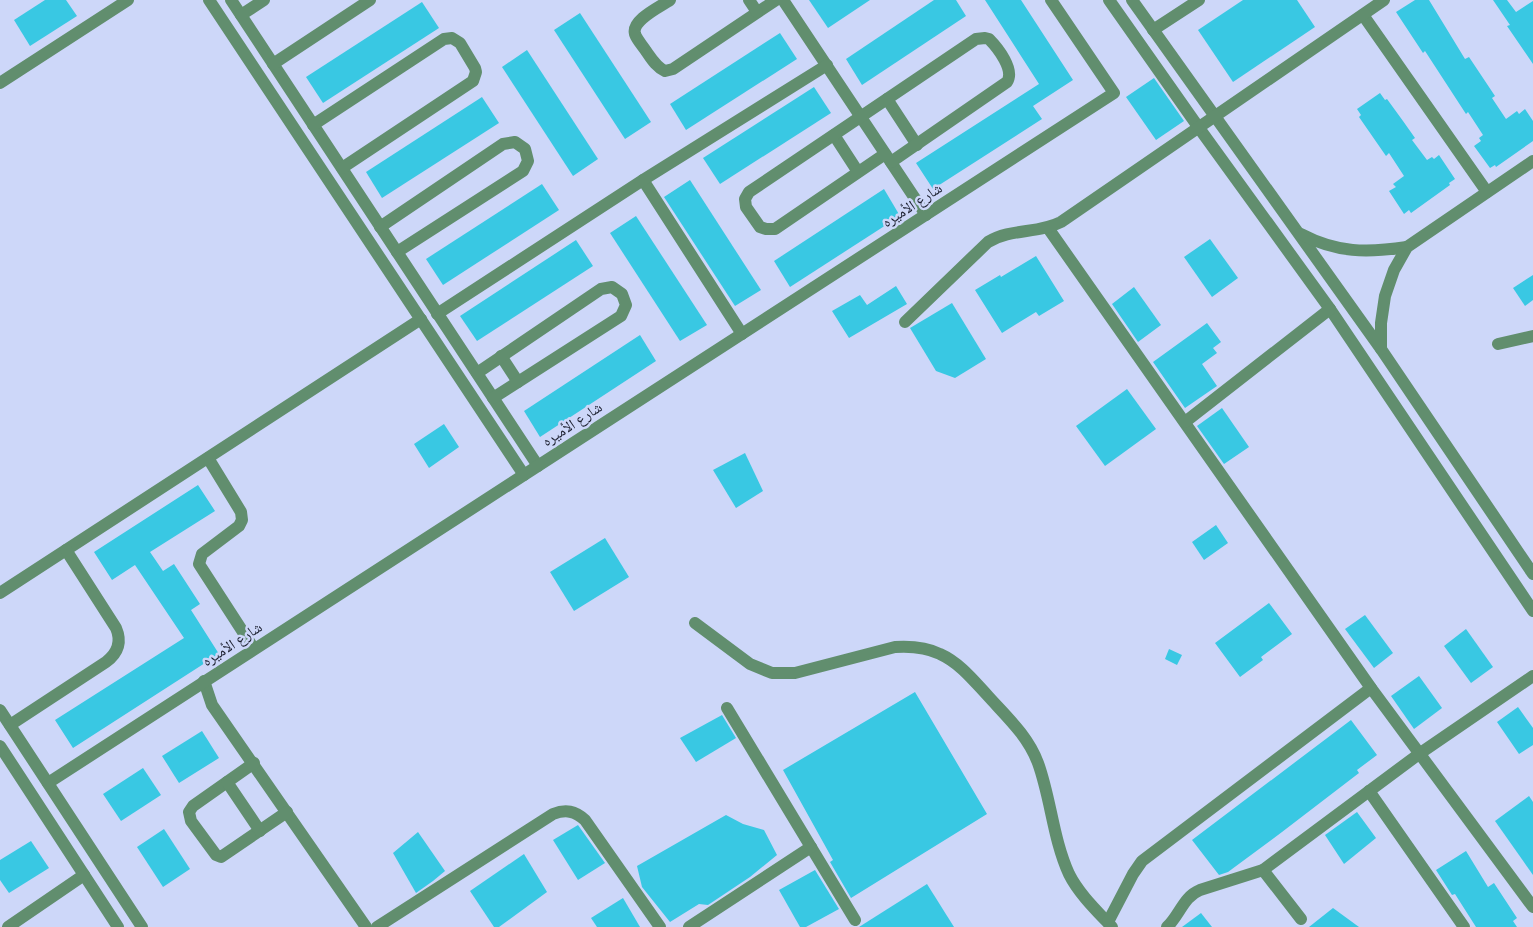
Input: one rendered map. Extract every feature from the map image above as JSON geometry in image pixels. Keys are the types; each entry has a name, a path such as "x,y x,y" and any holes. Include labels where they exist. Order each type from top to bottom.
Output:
{"street":[{"path":"0,83 128,0"},
{"path":"209,0 524,475"},
{"path":"231,0 538,466"},
{"path":"241,15 264,0"},
{"path":"273,64 370,0"},
{"path":"670,0 640,20 634,31 657,66 665,71 673,69 776,0"},
{"path":"749,0 758,12"},
{"path":"783,0 926,215"},
{"name":"شارع الأميره","path":"48,783 1114,93 1051,0"},
{"path":"1110,0 1199,128 1330,309 1533,611"},
{"path":"1132,0 1381,349 1533,574"},
{"path":"905,322 988,242 1012,232 1048,228 1061,222 1384,0"},
{"path":"1153,30 1194,2"},
{"path":"1363,15 1487,192"},
{"path":"313,125 444,39 452,38 460,42 476,68 473,81 342,168"},
{"path":"980,38 985,38 992,43 1010,69 1010,78 1004,85 917,145 858,172 774,229 766,230 760,227 746,208 745,199 749,192 887,99 980,38"},
{"path":"430,333 441,319 643,180 827,65"},
{"path":"887,99 917,145"},
{"path":"834,135 858,172"},
{"path":"380,227 503,144 515,142 525,149 528,160 523,172 397,252"},
{"path":"1381,349 1381,323 1385,296 1394,270 1407,248 1533,161"},
{"path":"643,180 742,334"},
{"path":"1048,228 1370,688 1533,907"},
{"path":"1298,233 1320,244 1347,251 1380,252 1407,248"},
{"path":"477,373 600,289 612,287 622,294 626,305 621,316 493,398"},
{"path":"410,302 424,293"},
{"path":"1185,422 1330,309"},
{"path":"0,593 421,319"},
{"path":"1498,344 1533,336"},
{"path":"501,356 518,382"},
{"path":"208,458 240,512 242,520 238,526 202,554 199,564 254,649"},
{"path":"1473,524 1490,512"},
{"path":"10,724 106,662 117,651 119,636 116,628 66,550"},
{"path":"695,623 750,664 772,673 795,673 895,647 910,646 924,648 951,660 963,669 1008,717 1028,742 1038,763 1063,856 1070,875 1080,892 1110,925 1133,874 1142,861 1370,688"},
{"path":"1167,927 1173,921 1187,898 1196,892 1263,870 1420,754 1533,676"},
{"path":"204,681 212,705 366,927"},
{"path":"727,708 855,920"},
{"path":"0,710 142,927"},
{"path":"0,746 115,926"},
{"path":"254,763 190,808 189,815 192,821 216,855 222,857 287,812"},
{"path":"227,782 260,831"},
{"path":"1369,791 1464,927"},
{"path":"377,927 553,814 561,811 570,811 578,814 585,820 660,927"},
{"path":"689,927 811,848"},
{"path":"1263,870 1301,919"},
{"path":"8,927 84,875"}],"building":[{"path":"45,0 66,0 77,16 30,46 14,20"},
{"path":"809,0 870,0 828,28"},
{"path":"934,0 956,0 966,16 862,85 846,59"},
{"path":"985,0 1021,0 1073,80 1033,106 1042,119 933,189 916,163 1039,84"},
{"path":"1243,0 1297,0 1315,27 1233,82 1198,30"},
{"path":"1415,0 1429,0 1465,59 1469,57 1495,96 1492,98 1506,119 1517,111 1519,114 1525,109 1533,121 1533,141 1496,167 1495,165 1490,168 1474,146 1481,141 1479,138 1483,135 1468,112 1466,114 1425,51 1423,53 1396,12"},
{"path":"1493,0 1507,0 1516,12 1533,1 1533,64 1507,26 1510,25"},
{"path":"422,2 439,28 323,103 306,77"},
{"path":"580,13 651,122 625,139 554,30"},
{"path":"780,33 797,59 686,130 670,104"},
{"path":"527,50 598,159 573,176 502,67"},
{"path":"1154,78 1184,121 1156,140 1126,97"},
{"path":"814,87 831,113 720,184 703,158"},
{"path":"1380,93 1385,100 1387,99 1415,138 1412,140 1427,160 1432,157 1434,159 1439,155 1455,179 1449,183 1450,185 1411,213 1409,210 1404,214 1389,191 1396,187 1393,184 1404,176 1389,153 1386,156 1359,117 1361,115 1357,109"},
{"path":"482,97 499,123 382,198 366,172"},
{"path":"690,180 761,290 735,306 664,197"},
{"path":"542,184 559,210 443,285 426,259"},
{"path":"884,189 900,216 790,287 774,261"},
{"path":"636,216 707,325 680,341 610,233"},
{"path":"1210,239 1238,278 1212,297 1184,257"},
{"path":"576,240 593,266 477,341 460,316"},
{"path":"1036,256 1064,301 1039,316 1036,312 1002,333 975,290"},
{"path":"1533,275 1533,300 1525,306 1513,288"},
{"path":"896,286 907,304 849,338 832,311 860,295 867,305"},
{"path":"1134,287 1161,325 1138,342 1112,304"},
{"path":"952,303 986,359 955,378 936,371 910,328"},
{"path":"1207,323 1221,342 1213,348 1217,353 1202,364 1217,386 1185,408 1153,362"},
{"path":"640,335 656,361 540,437 524,411"},
{"path":"1127,389 1156,429 1105,466 1076,426"},
{"path":"1222,408 1249,447 1224,464 1197,426"},
{"path":"444,424 459,447 429,468 414,444"},
{"path":"745,453 763,491 736,508 713,470"},
{"path":"198,485 215,511 150,552 163,571 174,564 200,604 191,610 219,654 73,748 55,720 184,638 135,565 112,580 94,552"},
{"path":"1216,525 1228,543 1204,560 1192,542"},
{"path":"605,538 629,577 574,611 550,572"},
{"path":"1269,603 1292,634 1261,657 1263,660 1240,677 1215,643"},
{"path":"1365,615 1393,653 1374,668 1345,629"},
{"path":"1466,629 1493,667 1471,683 1444,646"},
{"path":"1169,649 1182,655 1177,665 1165,659"},
{"path":"1419,676 1442,708 1414,729 1391,696"},
{"path":"915,692 987,814 851,898 830,862 833,860 783,770"},
{"path":"1518,707 1533,728 1533,745 1519,754 1497,722"},
{"path":"722,715 736,738 696,762 680,738"},
{"path":"1351,720 1377,755 1357,770 1359,773 1282,832 1228,872 1219,875 1192,840"},
{"path":"202,731 219,758 179,783 162,756"},
{"path":"143,768 161,795 121,821 103,794"},
{"path":"1529,796 1533,802 1533,875 1495,821"},
{"path":"1357,812 1376,838 1344,864 1325,835"},
{"path":"726,815 743,824 764,830 777,855 750,877 708,905 699,904 670,922 642,887 637,866"},
{"path":"578,825 605,863 578,880 553,840"},
{"path":"164,829 190,869 163,887 137,847"},
{"path":"418,832 445,871 416,893 393,853"},
{"path":"31,841 49,868 9,893 0,880 0,860"},
{"path":"1466,851 1488,887 1494,883 1517,918 1513,921 1517,927 1476,927 1455,894 1452,895 1436,870"},
{"path":"524,854 547,892 499,927 494,927 470,891"},
{"path":"815,870 839,909 806,927 800,927 779,890"},
{"path":"927,884 954,927 859,927"},
{"path":"623,898 640,927 597,927 591,918"},
{"path":"1333,908 1359,927 1309,927"},
{"path":"1201,913 1212,927 1182,927"}]}
